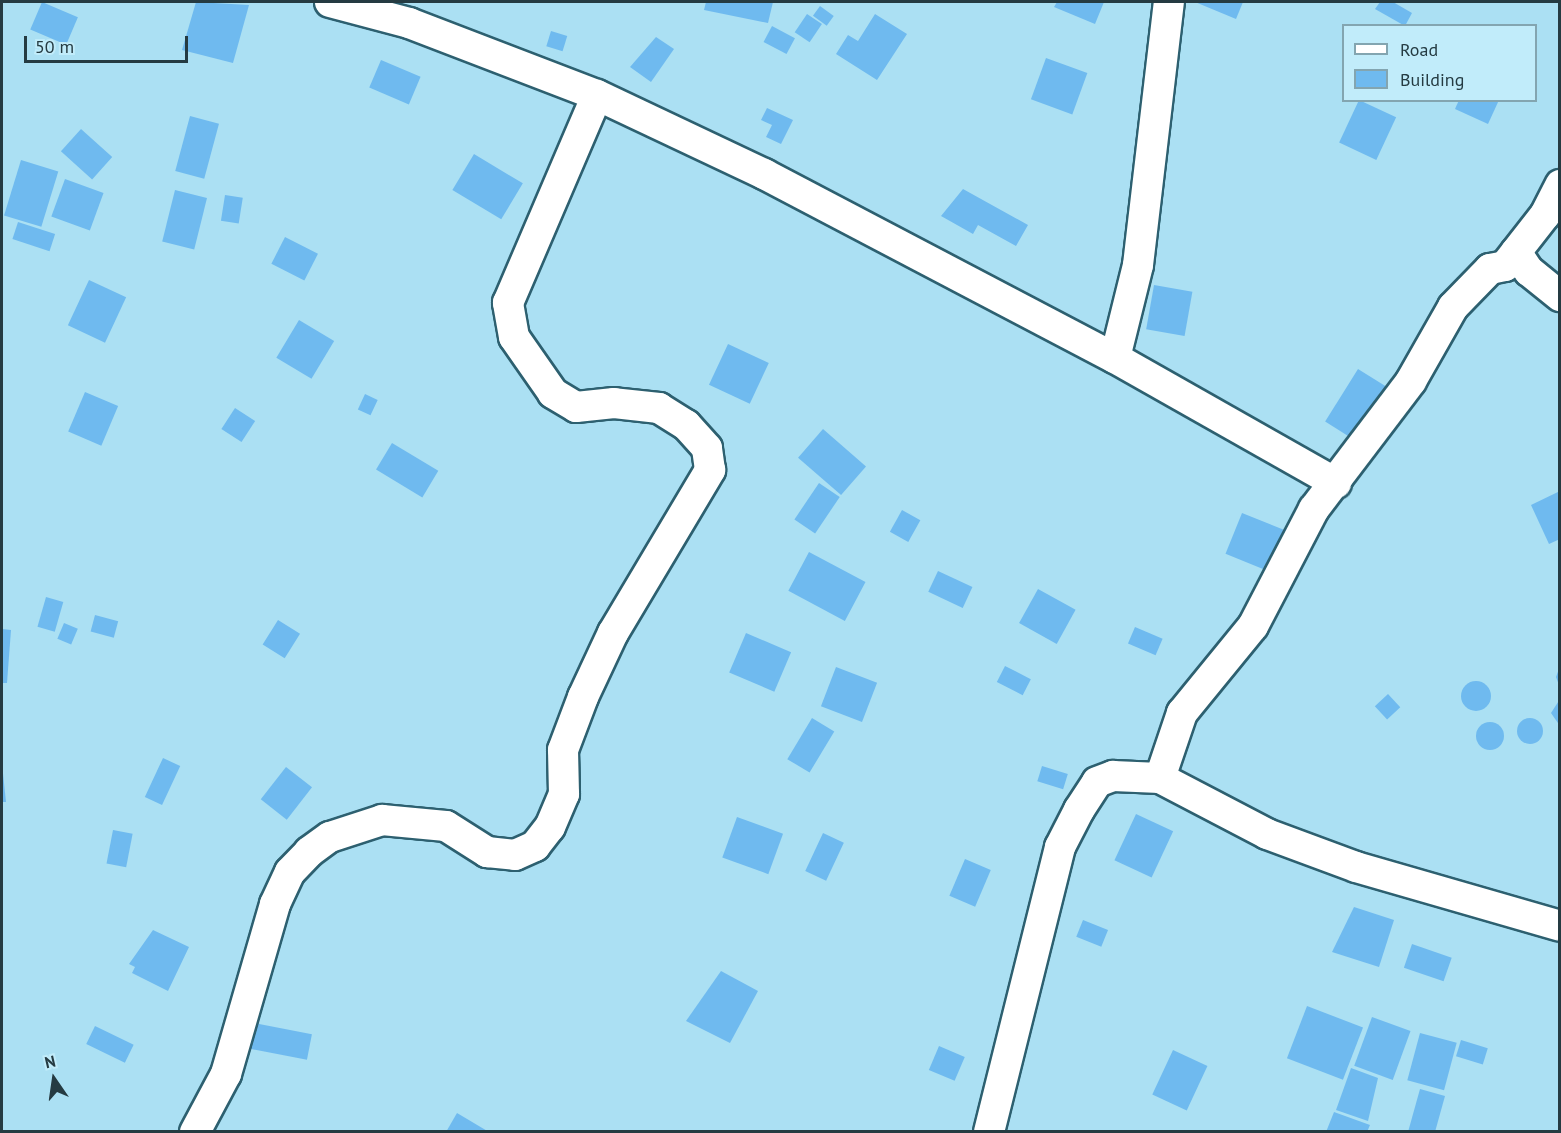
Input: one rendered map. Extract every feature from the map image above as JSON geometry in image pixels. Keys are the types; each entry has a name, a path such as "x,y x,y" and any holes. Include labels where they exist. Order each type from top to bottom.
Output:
{"street":[{"path":"330,2 408,23 597,95 765,174 1115,358 1336,483"},
{"path":"1115,358 1138,265 1169,2"},
{"path":"195,1131 226,1074 275,904 290,872 309,852 330,837 382,820 446,826 487,852 515,855 535,846 550,827 564,794 563,750 583,697 613,633 710,470 707,448 686,425 659,408 614,403 576,407 553,393 514,337 508,303 597,95"},
{"path":"1160,778 1182,713 1253,626 1314,509 1412,381 1453,307 1490,269 1505,266 1560,185"},
{"path":"1516,252 1560,296"},
{"path":"988,1131 1060,847 1097,782 1113,776 1160,778 1266,834 1356,867 1560,926"}],"building":[{"path":"42,2 78,17 66,45 30,30"},
{"path":"196,2 249,5 233,63 182,50"},
{"path":"706,2 773,2 768,23 704,10"},
{"path":"1057,2 1104,2 1095,24 1054,7"},
{"path":"1195,2 1243,2 1236,19"},
{"path":"1380,2 1393,2 1412,13 1406,24 1401,24 1375,9"},
{"path":"820,6 834,16 827,26 813,16"},
{"path":"807,14 822,24 810,42 795,32"},
{"path":"875,14 907,34 877,80 836,54 848,35 858,41"},
{"path":"772,26 795,38 787,54 764,42"},
{"path":"551,31 567,36 563,51 546,46"},
{"path":"656,37 674,49 651,82 630,67"},
{"path":"1046,58 1087,73 1072,114 1031,99"},
{"path":"381,60 421,77 409,104 369,88"},
{"path":"1358,102 1363,102 1396,117 1376,160 1339,143"},
{"path":"1458,102 1498,102 1488,124 1455,109"},
{"path":"767,108 793,120 781,144 766,137 772,125 761,120"},
{"path":"190,116 219,124 204,179 175,171"},
{"path":"81,129 112,157 92,179 61,151"},
{"path":"474,154 523,183 501,219 452,190"},
{"path":"21,160 58,171 41,227 4,215"},
{"path":"65,179 104,193 90,231 51,217"},
{"path":"963,189 1028,225 1016,246 978,225 973,234 941,216"},
{"path":"175,190 207,198 194,249 162,241"},
{"path":"225,195 243,198 239,223 221,221"},
{"path":"18,222 55,234 50,251 12,239"},
{"path":"285,237 318,254 304,281 271,264"},
{"path":"89,280 126,297 105,343 68,325"},
{"path":"1154,285 1192,292 1185,336 1146,329"},
{"path":"299,320 334,341 311,379 276,358"},
{"path":"728,344 769,363 750,404 709,385"},
{"path":"1358,369 1389,388 1356,441 1325,422"},
{"path":"85,392 118,406 101,446 68,432"},
{"path":"365,394 378,400 371,415 358,409"},
{"path":"235,408 255,421 242,442 221,429"},
{"path":"823,429 866,466 841,495 798,458"},
{"path":"392,443 438,471 422,497 376,470"},
{"path":"819,483 840,497 815,533 794,519"},
{"path":"1560,491 1560,539 1549,544 1531,505"},
{"path":"902,510 920,520 908,542 890,532"},
{"path":"1242,513 1284,530 1267,571 1226,554"},
{"path":"809,552 866,582 845,621 788,591"},
{"path":"938,571 972,587 963,608 928,592"},
{"path":"1038,589 1076,610 1057,644 1019,623"},
{"path":"46,597 63,602 55,632 37,627"},
{"path":"95,615 118,621 114,638 91,631"},
{"path":"278,620 300,634 285,658 263,645"},
{"path":"64,623 78,629 71,645 57,639"},
{"path":"1135,627 1163,639 1156,655 1128,644"},
{"path":"2,629 11,630 7,683 2,683"},
{"path":"746,633 791,652 774,692 729,673"},
{"path":"1005,666 1031,679 1023,695 997,682"},
{"path":"1560,666 1560,685 1559,685 1556,677"},
{"path":"836,667 877,683 862,722 821,706"},
{"path":"1476,681 1486,686 1491,696 1486,706 1476,711 1466,706 1461,696 1466,686"},
{"path":"1388,694 1400,707 1387,719 1375,706"},
{"path":"1560,699 1560,726 1551,713"},
{"path":"812,718 834,731 810,773 787,759"},
{"path":"1530,718 1539,722 1543,731 1539,740 1530,744 1521,740 1517,731 1521,722"},
{"path":"1490,722 1500,726 1504,736 1500,746 1490,750 1480,746 1476,736 1480,726"},
{"path":"163,758 180,766 162,805 145,797"},
{"path":"2,764 6,802 2,802"},
{"path":"1042,766 1068,774 1063,789 1037,781"},
{"path":"286,767 312,787 287,820 261,799"},
{"path":"1136,814 1173,831 1152,878 1114,860"},
{"path":"737,817 783,834 768,874 722,857"},
{"path":"113,830 133,834 126,867 107,863"},
{"path":"823,833 844,843 826,881 805,871"},
{"path":"965,859 991,870 975,907 949,896"},
{"path":"1354,907 1394,920 1379,967 1332,952"},
{"path":"1083,920 1108,930 1101,947 1076,937"},
{"path":"153,930 189,947 168,991 132,973 135,967 129,964"},
{"path":"1412,944 1452,958 1444,981 1404,968"},
{"path":"721,971 758,991 730,1043 686,1021"},
{"path":"1307,1006 1363,1028 1343,1080 1287,1058"},
{"path":"1372,1017 1411,1031 1393,1080 1354,1066"},
{"path":"254,1023 312,1034 307,1060 249,1049"},
{"path":"95,1026 134,1045 125,1063 86,1044"},
{"path":"1420,1033 1457,1043 1444,1090 1407,1080"},
{"path":"1461,1040 1488,1048 1483,1064 1456,1056"},
{"path":"939,1046 965,1057 955,1081 929,1070"},
{"path":"1173,1050 1207,1066 1187,1110 1152,1094"},
{"path":"1351,1068 1378,1078 1368,1121 1336,1110"},
{"path":"1420,1089 1445,1096 1435,1132 1408,1132"},
{"path":"1334,1112 1370,1125 1367,1132 1326,1132"},
{"path":"457,1113 489,1132 446,1132"}]}
